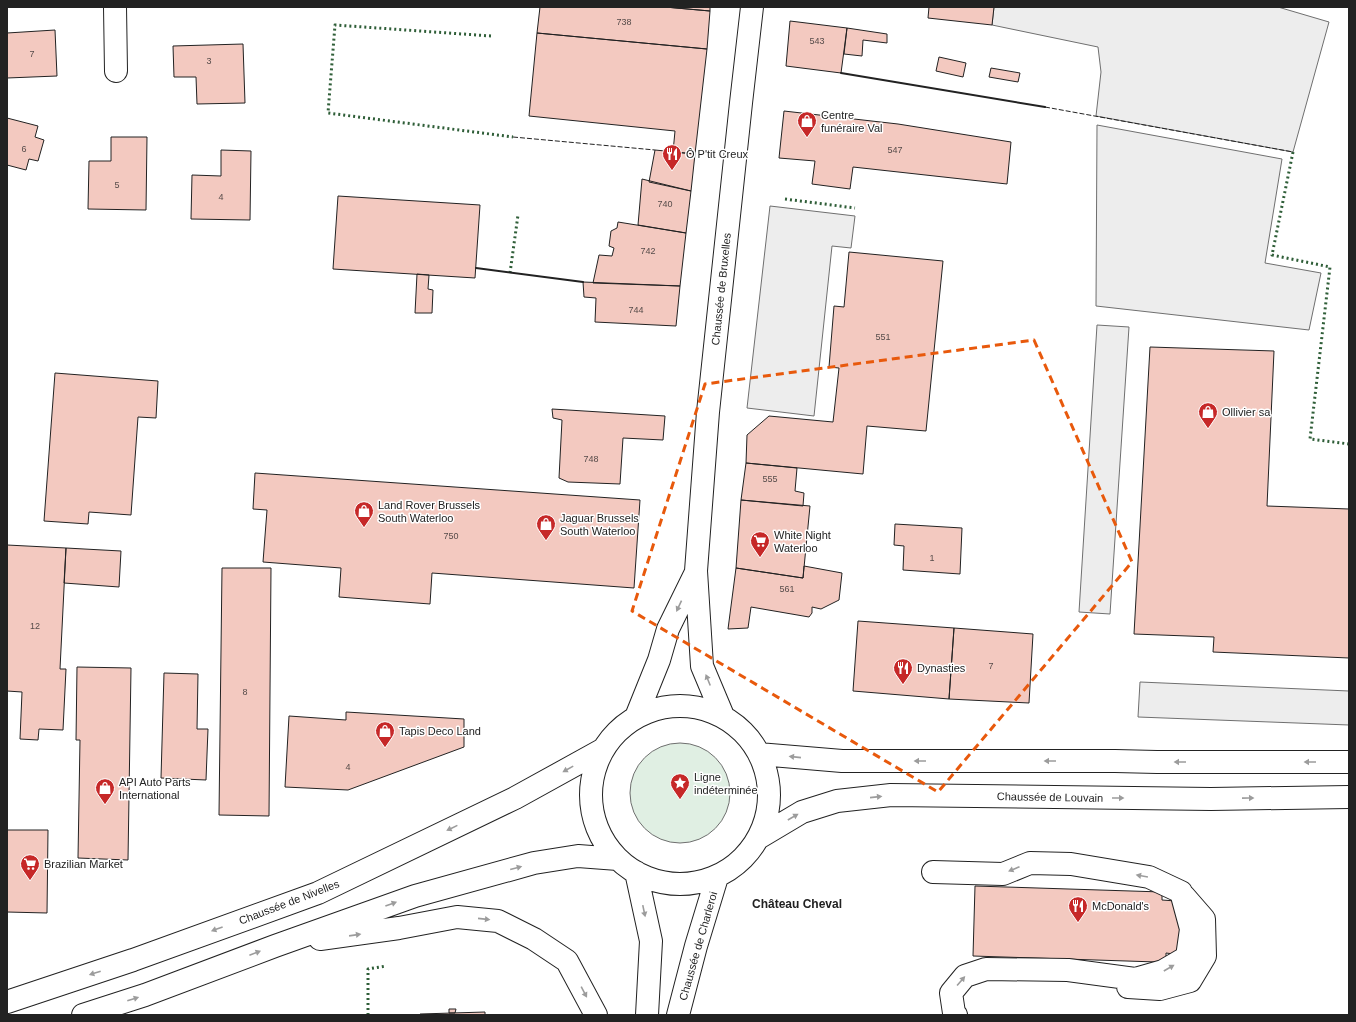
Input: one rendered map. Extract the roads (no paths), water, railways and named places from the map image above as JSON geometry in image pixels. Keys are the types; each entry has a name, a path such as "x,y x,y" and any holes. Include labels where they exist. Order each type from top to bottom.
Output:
{"main road":[{"path":"115,7 116,71"},
{"name":"Chaussée de Bruxelles","path":"696,571 708,412 752,7"},
{"path":"696,571 702,666 723,716"},
{"path":"636,717 659,660 668,629 696,571"},
{"path":"664,707 694,707 723,716 744,732 760,754 769,781 769,810 760,837 742,860 717,877 690,884 662,883 636,872 618,859 602,838 593,813 591,787 602,750 613,736 636,717 664,707"},
{"name":"Chaussée de Nivelles","path":"7,1002 133,960 318,893 515,798 602,750"},
{"path":"760,754 842,761 1349,762"},
{"name":"Chaussée de Louvain","path":"760,837 802,812 837,801 891,795 1211,799 1349,797"},
{"path":"83,1015 145,995 275,946 415,896 534,863 578,856 618,859"},
{"path":"933,872 1003,874 1030,863 1071,864 1149,878 1181,892 1190,930 1186,957 1164,971 1135,979 1068,970 986,968 965,976 951,993 954,1013 956,1015"},
{"path":"636,872 651,941 647,1015"},
{"name":"Chaussée de Charleroi","path":"678,1015 696,946 717,877"},
{"path":"275,946 399,928 457,917 498,921 534,939 568,961 596,1015"}],"place":[{"name":"Centre funéraire Val","path":"807,138"},
{"name":"Ô P'tit Creux","path":"672,171"},
{"name":"Ollivier sa","path":"1208,429"},
{"name":"Land Rover Brussels South Waterloo","path":"364,528"},
{"name":"Jaguar Brussels South Waterloo","path":"546,541"},
{"name":"White Night Waterloo","path":"760,558"},
{"name":"Dynasties","path":"903,685"},
{"name":"Tapis Deco Land","path":"385,748"},
{"name":"Ligne indéterminée","path":"680,800"},
{"name":"API Auto Parts International","path":"105,805"},
{"name":"Brazilian Market","path":"30,881"},
{"name":"McDonald's","path":"1078,923"}],"district":[{"name":"Château Cheval","path":"797,904"}]}
